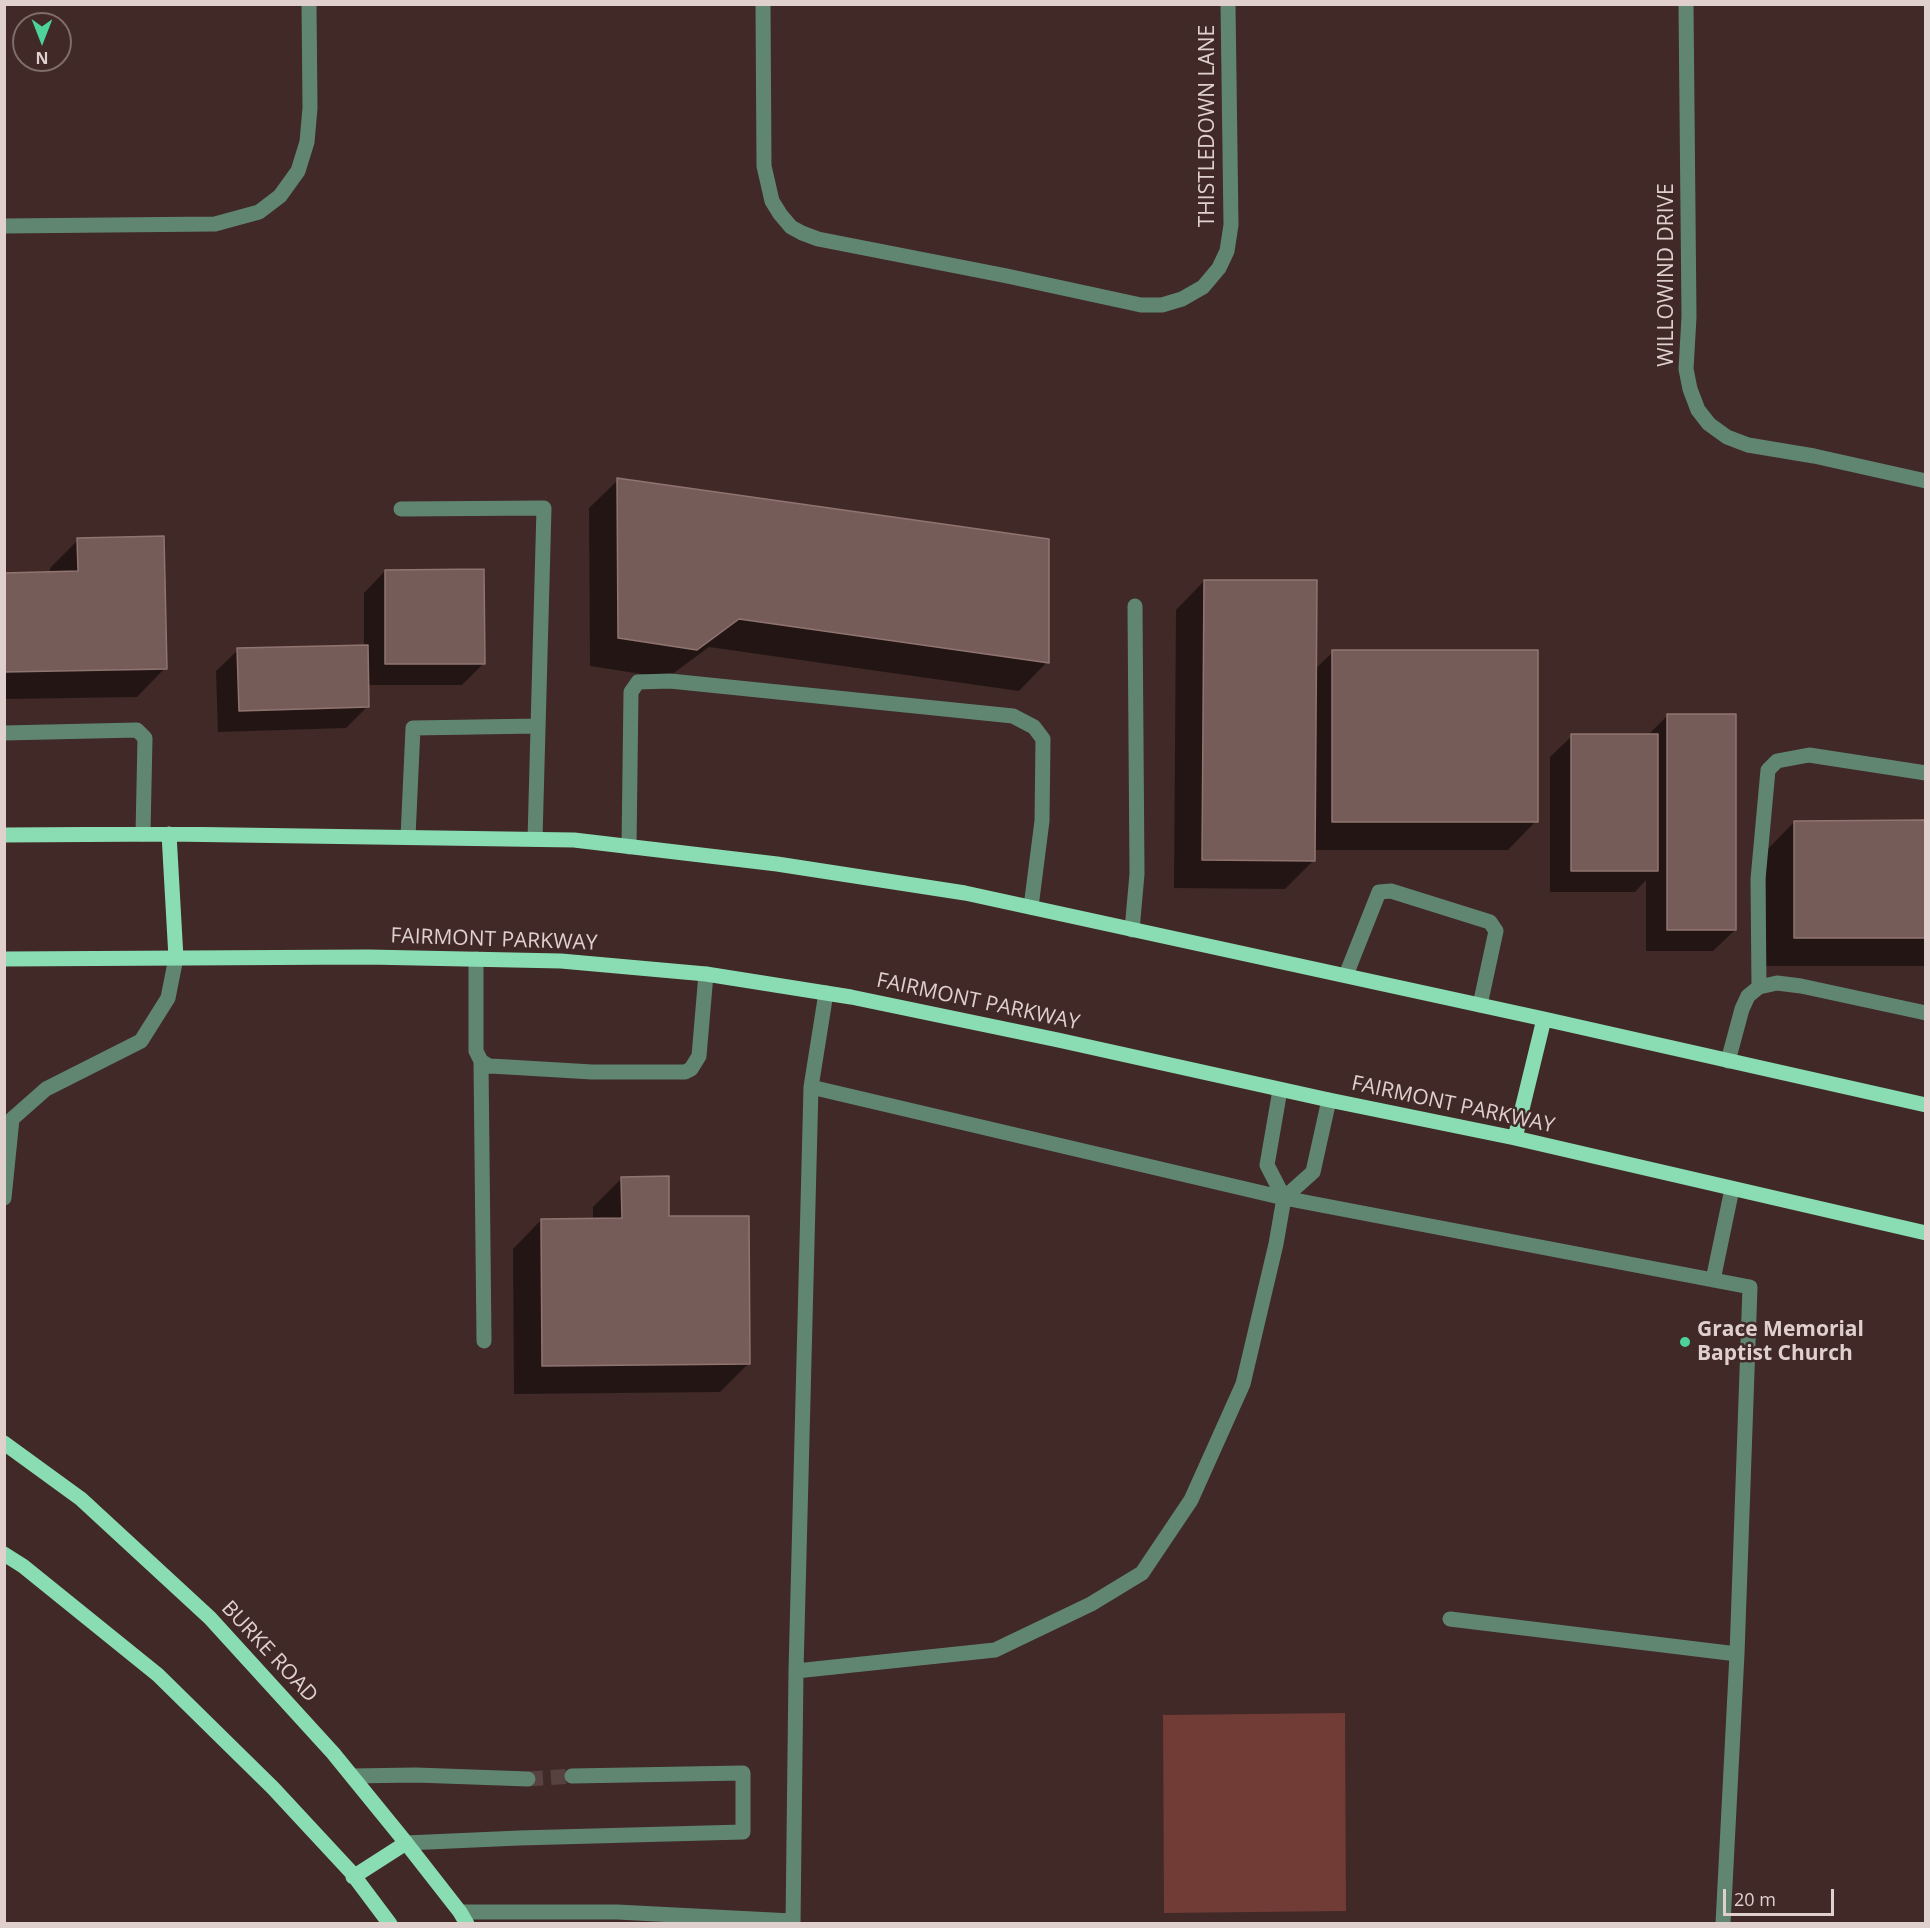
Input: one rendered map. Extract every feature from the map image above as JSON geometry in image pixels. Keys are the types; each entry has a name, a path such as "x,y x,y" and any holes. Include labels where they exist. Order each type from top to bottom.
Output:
{"main road":[{"path":"169,834 176,958"},
{"path":"4,835 169,834 574,840 777,864 965,893 1544,1018 1926,1106"},
{"name":"FAIRMONT PARKWAY","path":"4,959 368,957 476,959 561,961 706,974 826,993 1046,1038 1280,1090 1515,1138 1926,1233"},
{"path":"1515,1138 1544,1018"},
{"name":"BURKE ROAD","path":"4,1443 81,1499 210,1618 352,1776 464,1918"},
{"path":"4,1554 23,1566 158,1675 273,1788 353,1876 390,1923"},
{"path":"353,1876 406,1843"}],"street":[{"path":"4,226 214,224 259,212 280,196 298,171 307,142 310,108 309,4"},
{"name":"THISTLEDOWN LANE","path":"763,4 764,165 772,201 791,227 802,234 818,239 1141,305 1162,305 1182,299 1203,287 1219,268 1227,251 1231,225 1228,4"},
{"name":"WILLOWIND DRIVE","path":"1686,4 1689,317 1686,369 1698,410 1709,424 1727,438 1748,445 1814,456 1925,480"},
{"path":"401,508 544,508 535,839"},
{"path":"1132,930 1137,874 1135,606"},
{"path":"629,847 631,692 638,682 670,681 1013,716 1034,727 1043,738 1042,821 1031,907"},
{"path":"408,837 413,728 538,726"},
{"path":"4,733 137,730 145,738 143,834"},
{"path":"1759,987 1758,879 1768,770 1777,761 1809,755 1926,773"},
{"path":"1346,975 1379,892 1391,891 1490,922 1496,931 1480,1005"},
{"path":"4,1198 12,1119 45,1089 141,1041 168,998 176,958"},
{"path":"476,959 475,1042 481,1061 484,1341"},
{"path":"481,1061 489,1065 508,1067 592,1072 685,1072 691,1069 699,1056 706,974"},
{"path":"1728,1061 1742,1009 1748,996 1759,987 1777,983 1801,986 1926,1013"},
{"path":"464,1918 617,1912 792,1922 811,1087 826,993"},
{"path":"811,1087 1284,1198 1750,1287 1737,1654 1723,1923"},
{"path":"796,1671 995,1650 1091,1604 1142,1573 1191,1500 1243,1384 1276,1244 1284,1198 1267,1165 1280,1090"},
{"path":"1284,1198 1313,1172 1329,1100"},
{"path":"1713,1280 1732,1189"},
{"path":"1450,1619 1737,1654"},
{"path":"406,1843 743,1832 743,1773 573,1776"},
{"path":"352,1776 416,1775 528,1779"}],"shaded area":[{"path":"1345,1713 1346,1911 1164,1913 1163,1715"}],"building":[{"path":"617,478 1049,539 1049,663 739,619 697,650 618,638"},
{"path":"164,536 167,669 4,672 4,573 78,571 77,538"},
{"path":"484,569 485,664 385,664 385,570"},
{"path":"1204,580 1317,580 1315,861 1202,860"},
{"path":"368,645 369,707 239,711 237,648"},
{"path":"1332,650 1538,650 1538,822 1332,822"},
{"path":"1667,714 1736,714 1736,930 1667,930"},
{"path":"1571,734 1658,734 1658,871 1571,871"},
{"path":"1926,820 1926,938 1794,938 1794,821"},
{"path":"669,1176 669,1216 749,1216 750,1364 542,1366 541,1219 622,1218 621,1177"}],"tunnel":[{"path":"528,1779 572,1776"}],"place":[{"name":"Grace Memorial Baptist Church","path":"1685,1342"}]}
